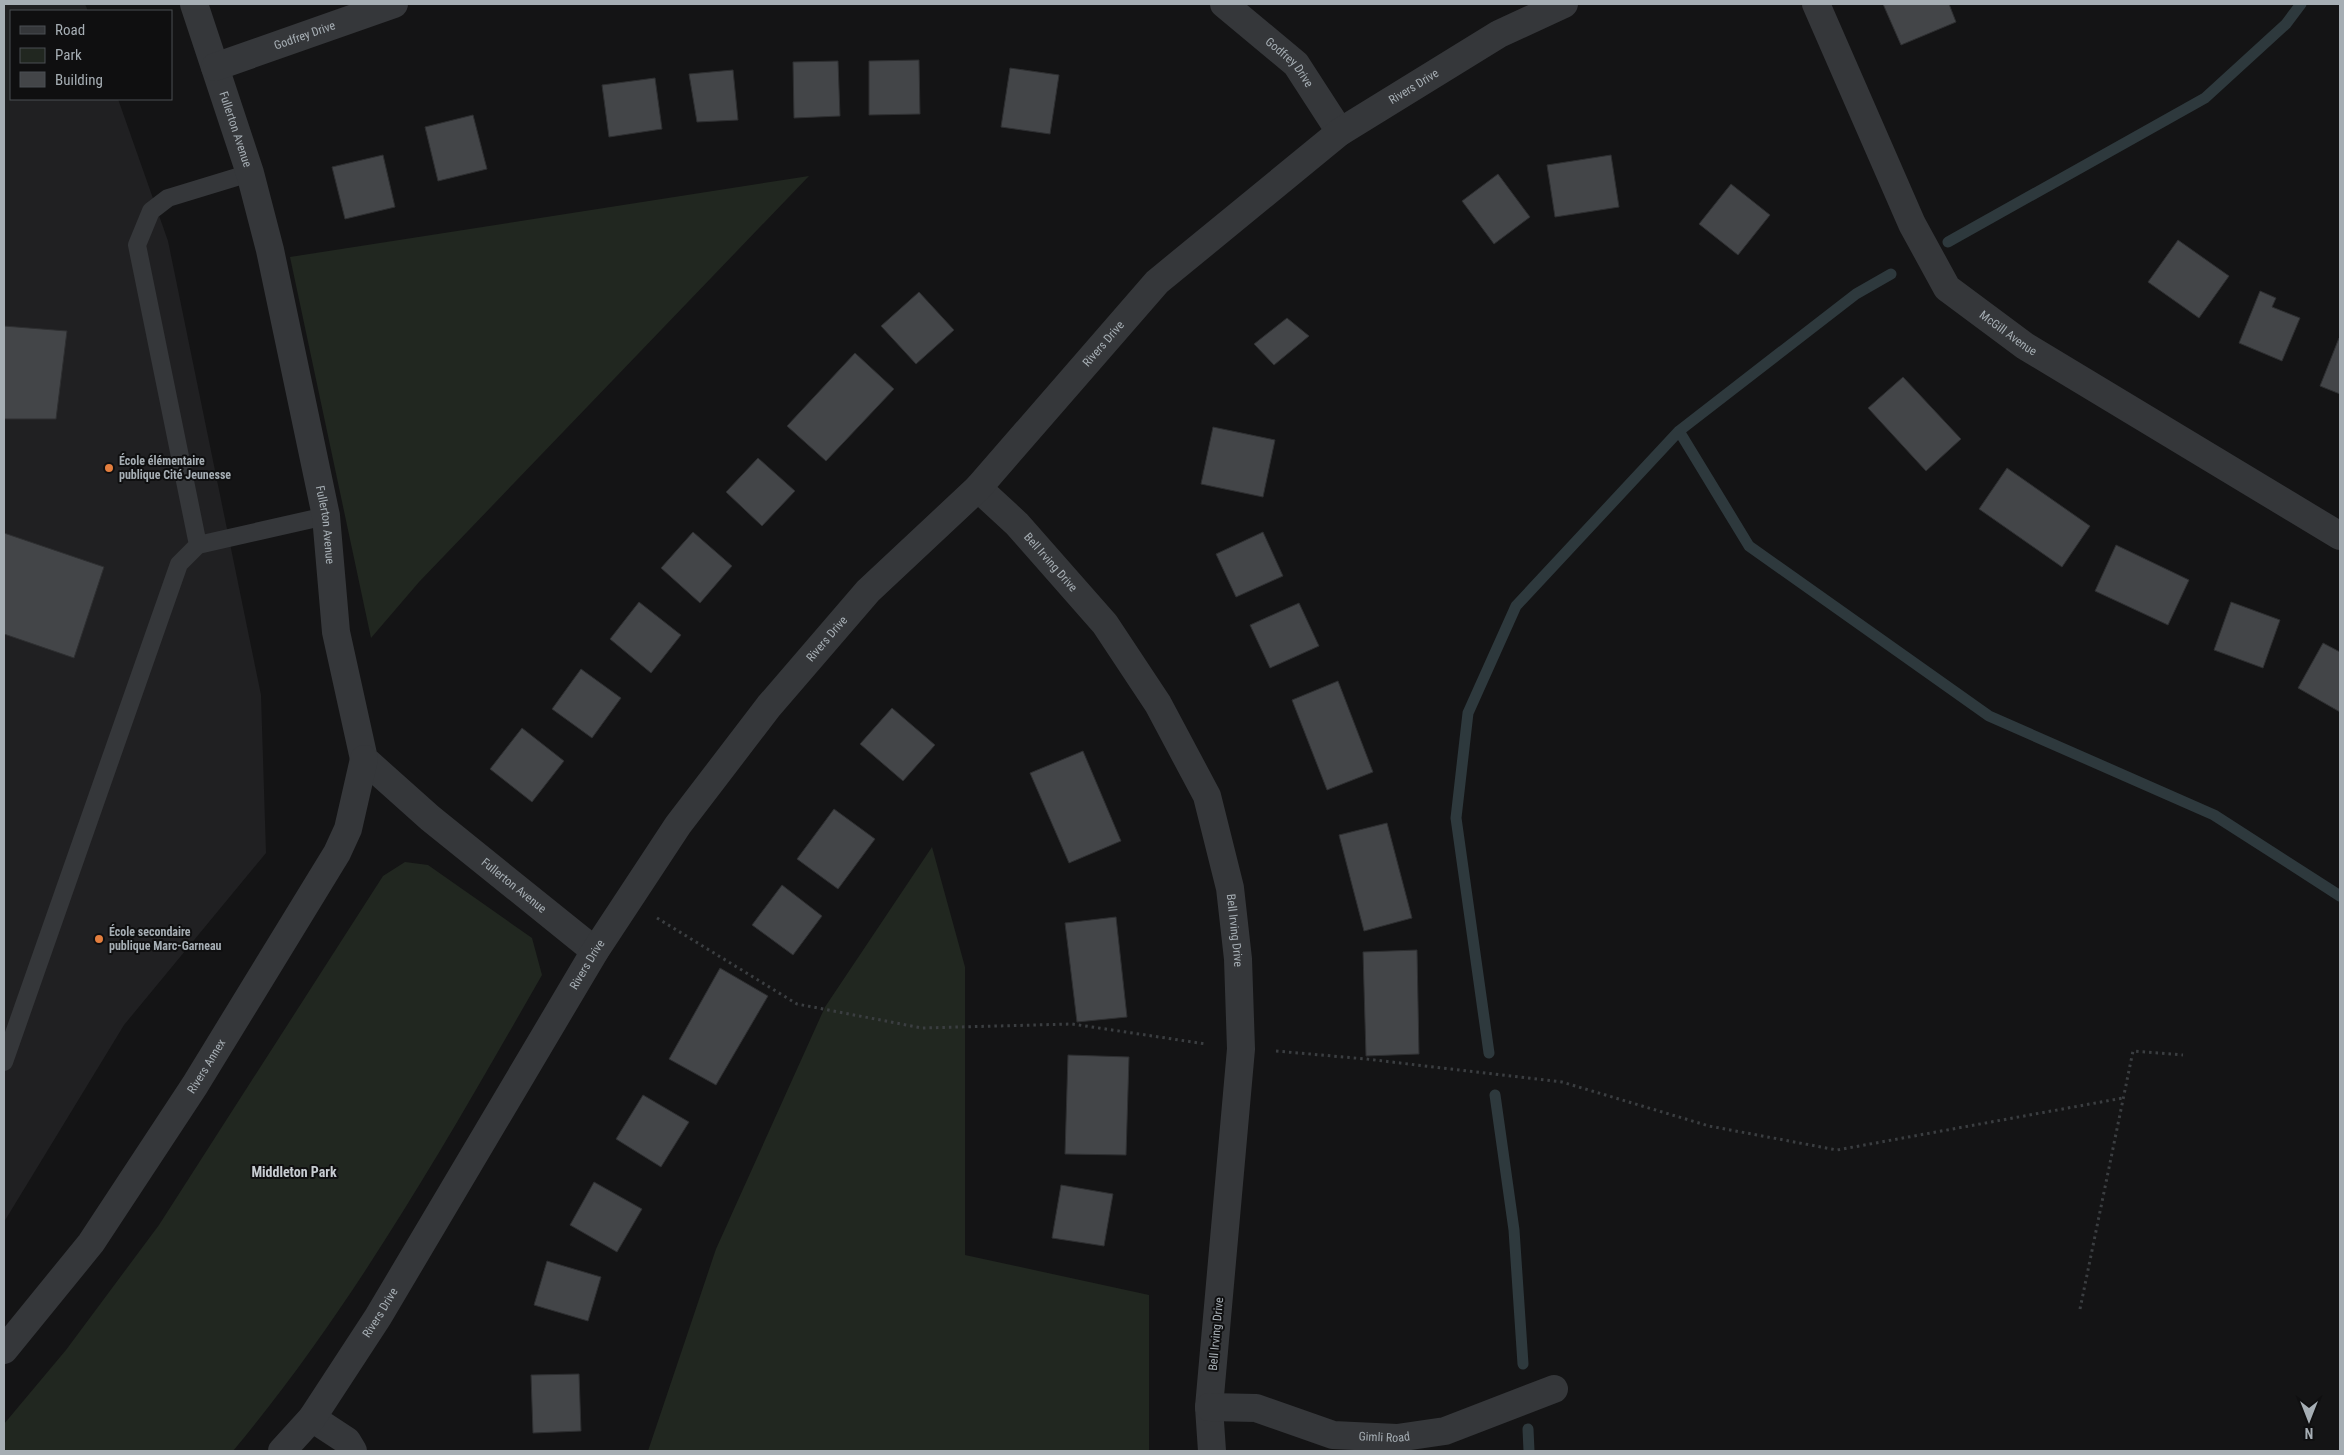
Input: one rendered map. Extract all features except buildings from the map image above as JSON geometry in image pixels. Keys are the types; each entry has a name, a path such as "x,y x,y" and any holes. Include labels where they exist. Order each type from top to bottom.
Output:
{"street":[{"name":"Fullerton Avenue","path":"194,4 250,173 270,250 326,516 336,632 364,759 430,818 595,951"},
{"name":"Godfrey Drive","path":"215,67 394,4"},
{"name":"Godfrey Drive","path":"1224,4 1296,64 1340,132"},
{"name":"Rivers Drive","path":"282,1451 312,1418 378,1317 595,951 630,901 678,825 776,699 868,591 978,488 1158,282 1340,132 1499,34 1564,4"},
{"name":"McGill Avenue","path":"1816,4 1912,224 1947,288 2025,346 2340,536"},
{"name":"Bell Irving Drive","path":"978,488 1017,524 1104,624 1158,704 1207,796 1230,888 1238,960 1241,1049 1210,1407 1212,1451"},
{"name":"Rivers Annex","path":"4,1350 92,1243 195,1085 317,886 348,829 364,759"},
{"name":"Gimli Road","path":"1210,1407 1256,1408 1333,1434 1397,1438 1445,1431 1554,1389"},
{"path":"312,1418 347,1441 353,1451"}],"lane":[{"path":"198,545 137,245 150,212 168,198 250,173"},
{"path":"4,1062 179,564 198,545 326,516"}],"path":[{"path":"630,901 797,1004 922,1028 1072,1024 1241,1049 1366,1058 1562,1082 1709,1126 1837,1150 2123,1098"},
{"path":"2080,1309 2133,1051 2183,1055"}],"shaded area":[{"name":"École élémentaire publique Cité Jeunesse","path":"4,4 85,4 88,10 10,10 10,100 118,100 168,241 261,695 266,853 124,1025 4,1222"}],"green space":[{"path":"809,176 419,582 371,638 290,257"},
{"path":"932,847 965,967 965,1255 1149,1295 1149,1451 648,1451 716,1249 825,1007"},
{"path":"405,862 428,865 532,938 542,975 398,1220 319,1339 233,1451 4,1451 4,1424 66,1350 159,1225 383,876"}],"waterway":[{"path":"1948,242 2205,98 2286,24 2301,4"},
{"path":"1489,1053 1456,818 1468,713 1516,606 1679,431 1856,294 1891,274"},
{"path":"1679,431 1749,546 1989,716 2214,815 2340,896"},
{"path":"1495,1095 1514,1230 1523,1364"},
{"path":"1528,1429 1529,1451"}],"place":[{"name":"École élémentaire publique Cité Jeunesse","path":"109,468"},
{"name":"École secondaire publique Marc-Garneau","path":"99,939"}],"district":[{"name":"Middleton Park","path":"294,1172"}]}
